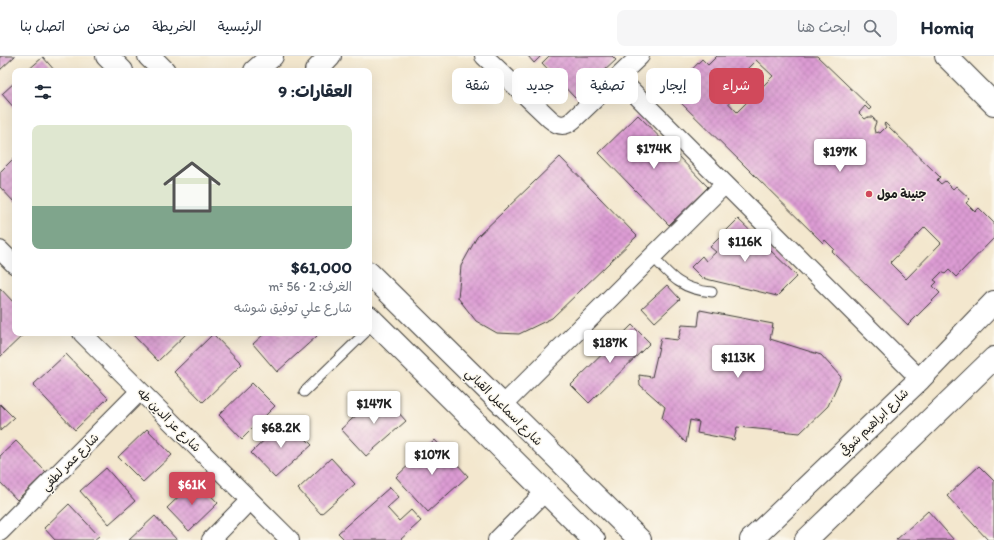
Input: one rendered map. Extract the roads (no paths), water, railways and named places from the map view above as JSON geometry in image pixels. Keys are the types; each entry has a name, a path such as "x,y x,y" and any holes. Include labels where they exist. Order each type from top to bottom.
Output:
{"street":[{"path":"107,56 119,68"},
{"path":"149,56 161,68"},
{"path":"319,68 330,56"},
{"path":"484,56 555,123 562,126 568,124 590,104"},
{"path":"627,68 640,56"},
{"path":"946,56 994,104"},
{"path":"638,97 920,378"},
{"path":"502,406 725,184"},
{"path":"0,250 12,262"},
{"name":"شارع اسماعيل القباني","path":"372,276 502,406 640,540"},
{"name":"شارع ابراهيم شوقي","path":"751,540 920,378 994,302"},
{"path":"372,328 445,392 594,540"},
{"name":"شارع عز الدين طه","path":"85,336 290,540"},
{"path":"806,540 994,358"},
{"path":"445,392 466,370"},
{"name":"شارع عمر لطفي","path":"1,528 140,392"},
{"path":"497,540 545,492"},
{"path":"211,540 250,500"}],"lane":[{"path":"652,256 679,283 701,292 712,292"},
{"path":"304,392 358,336"}],"place":[{"name":"جنينة مول","path":"869,194"}]}
